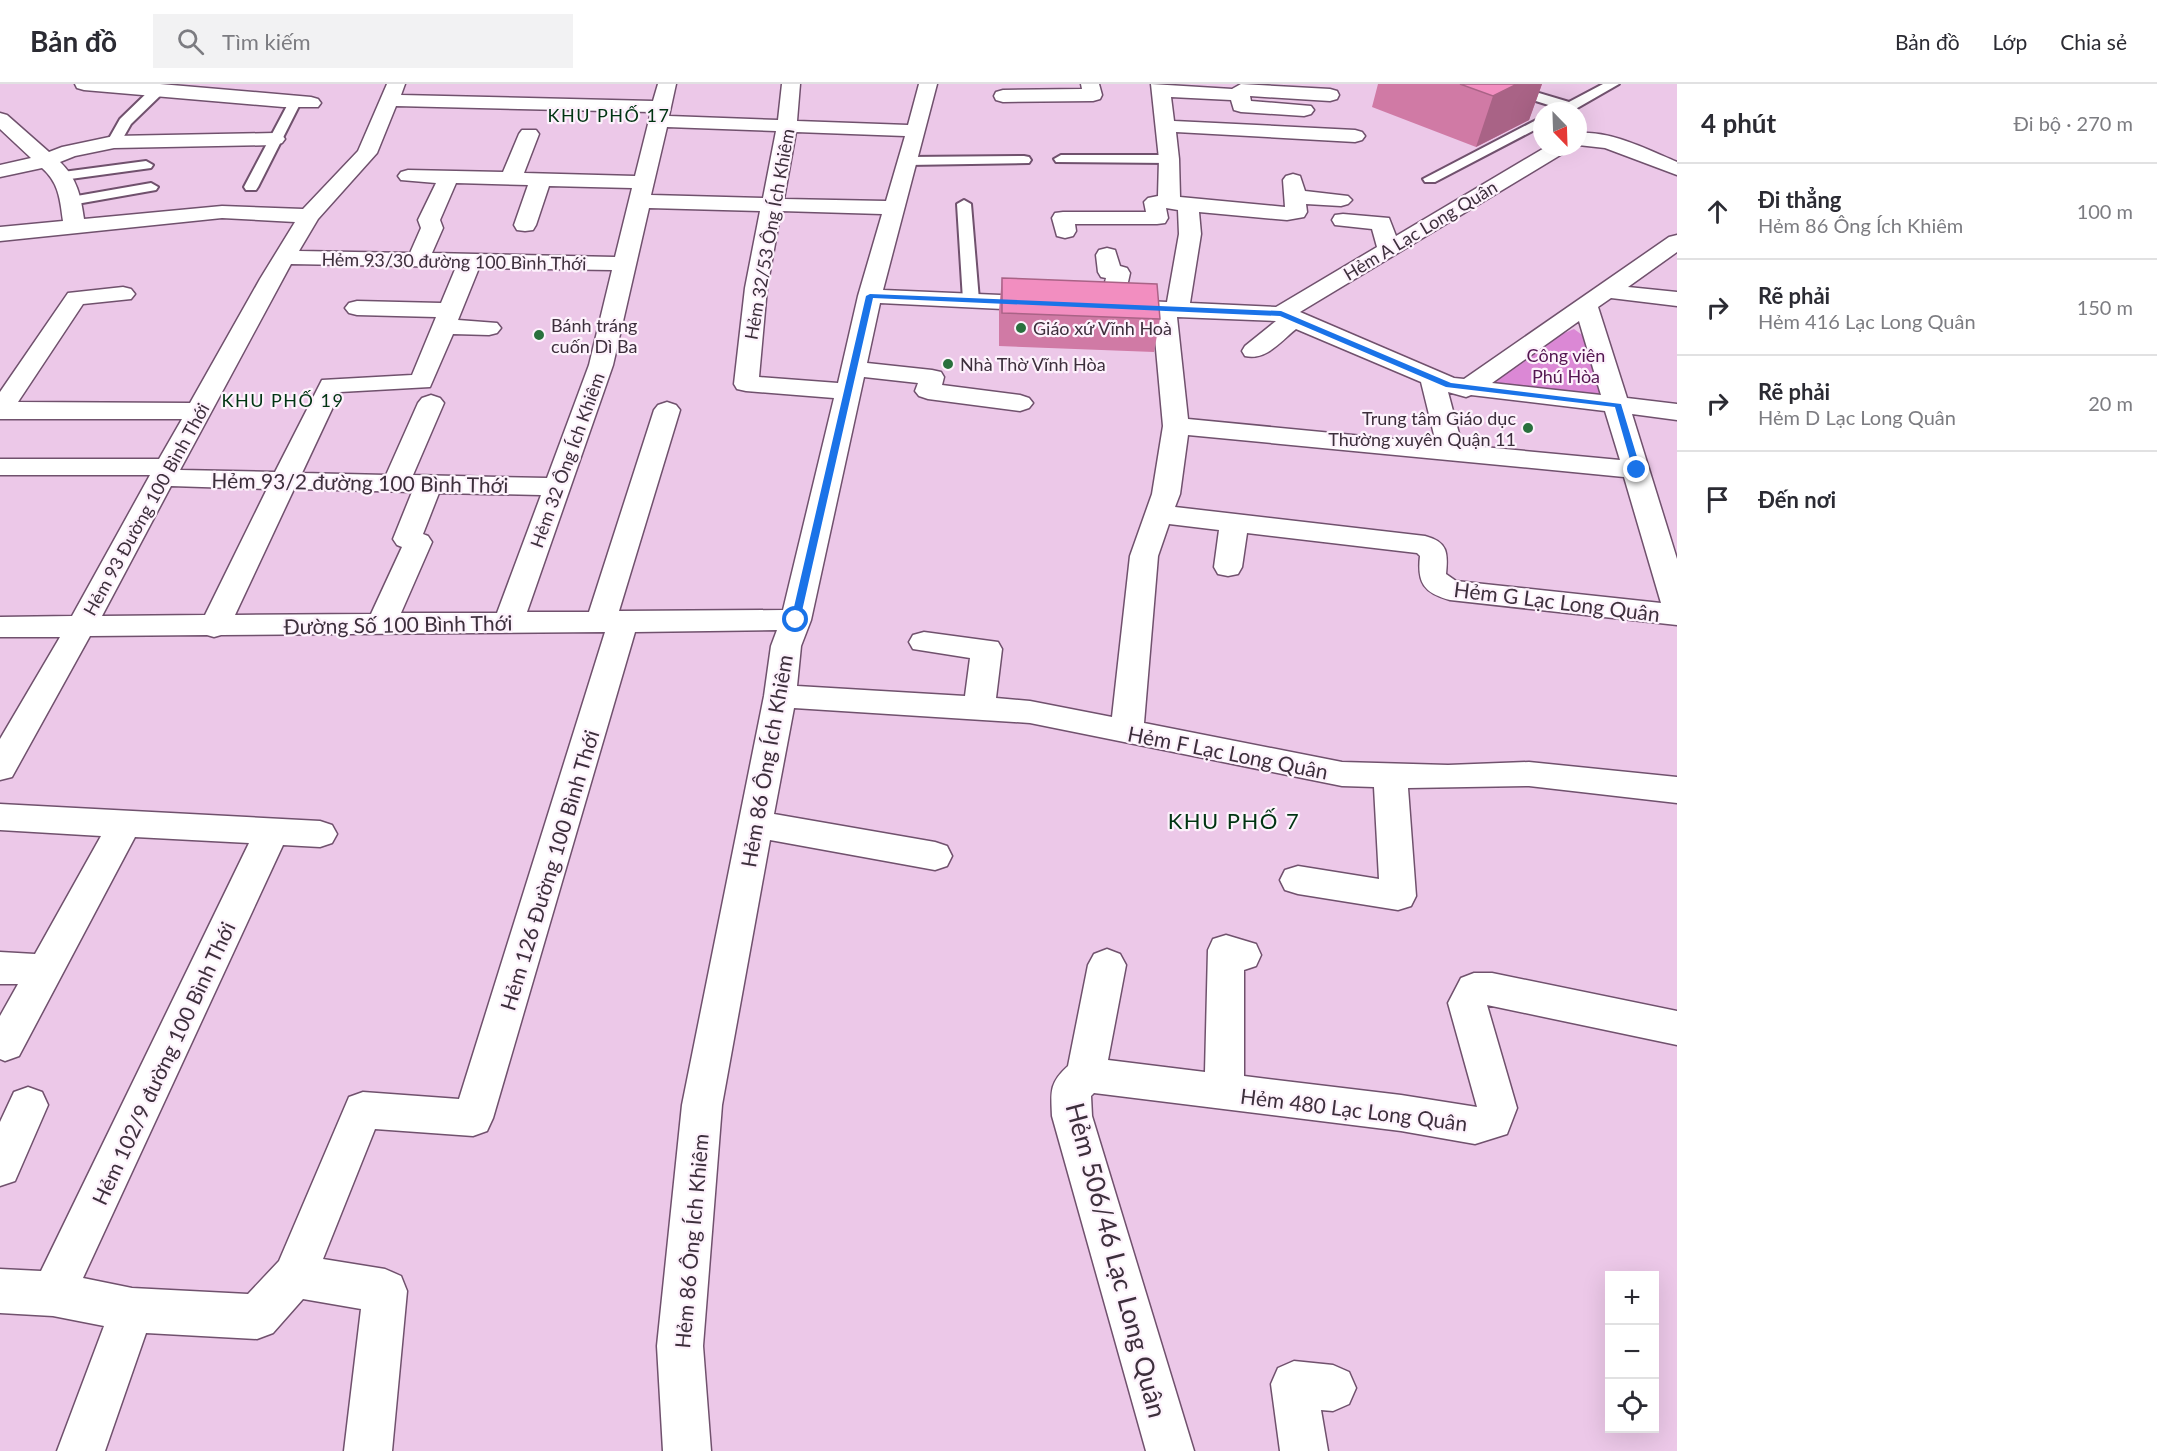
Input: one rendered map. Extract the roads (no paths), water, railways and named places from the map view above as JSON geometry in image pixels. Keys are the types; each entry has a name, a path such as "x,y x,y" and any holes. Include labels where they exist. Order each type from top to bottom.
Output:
{"street":[{"path":"84,84 159,89 214,89 268,102 303,103"},
{"path":"490,103 496,84"},
{"name":"Hẻm 32/53 Ông Ích Khiêm","path":"791,84 787,126 756,288 746,384 850,380"},
{"name":"Hẻm 86 Ông Ích Khiêm","path":"687,1451 680,1346 702,1105 780,696 786,646 796,620 870,296 927,93 927,84"},
{"path":"1003,96 1093,96 1090,84"},
{"path":"1127,731 1144,556 1166,494 1176,426 1171,309 1190,234 1178,204 1160,88 1241,95"},
{"path":"1304,110 1241,106 1241,90 1330,95"},
{"path":"393,92 490,103 663,104 912,146"},
{"name":"Hẻm 93 Đường 100 Bình Thới","path":"0,768 80,628 284,257 309,216 367,153 393,92"},
{"name":"Hẻm 32 Ông Ích Khiêm","path":"508,623 601,365 663,104"},
{"path":"0,119 63,176 71,201 74,226"},
{"path":"511,178 529,134"},
{"path":"1167,142 1355,136"},
{"path":"1587,137 1600,140 1677,169"},
{"path":"0,171 46,161 69,151 114,142 275,139"},
{"path":"1167,142 1316,147"},
{"name":"Hẻm A Lạc Long Quân","path":"1254,351 1288,316 1389,249 1545,156"},
{"path":"408,176 541,179 772,205 895,208"},
{"path":"417,260 432,228 429,220 449,177"},
{"path":"525,225 541,179"},
{"path":"1065,231 1063,218 1157,218 1155,202 1287,214 1296,212 1294,189 1342,210 1381,223 1389,249"},
{"path":"0,234 222,212 309,216"},
{"path":"1466,389 1677,242"},
{"path":"1087,306 1119,273 1109,272 1107,255"},
{"name":"Hẻm 93/30 đường 100 Bình Thới","path":"284,257 625,264"},
{"path":"214,627 331,385 421,382 470,261"},
{"path":"0,410 76,298 123,294"},
{"path":"870,296 1288,316 1449,385 1466,389 1677,412"},
{"path":"1596,298 1677,299"},
{"path":"1596,298 1618,406 1677,607"},
{"path":"357,308 446,318 489,328"},
{"path":"850,380 932,376 928,391 1020,403"},
{"path":"1432,378 1451,452"},
{"path":"396,483 431,403"},
{"path":"0,410 199,411"},
{"name":"Hẻm 126 Đường 100 Bình Thới","path":"294,1276 363,1110 473,1118 612,622 668,410"},
{"path":"1176,426 1637,470"},
{"name":"Hẻm 93/2 đường 100 Bình Thới","path":"0,467 165,472 283,481 558,487"},
{"path":"381,625 418,542 407,539 429,484"},
{"path":"1159,514 1234,523 1228,567"},
{"name":"Hẻm G Lạc Long Quân","path":"1234,523 1425,545 1434,554 1432,574 1438,584 1450,590 1677,615"},
{"name":"Đường Số 100 Bình Thới","path":"0,627 214,627 796,620"},
{"path":"924,642 987,649 979,708"},
{"name":"Hẻm F Lạc Long Quân","path":"780,696 1030,712 1342,774 1448,777 1529,774 1677,790"},
{"path":"1298,880 1398,896 1390,775"},
{"path":"0,817 320,834"},
{"path":"5,1044 125,824"},
{"path":"756,824 935,855"},
{"name":"Hẻm 102/9 đường 100 Bình Thới","path":"53,1294 272,831"},
{"path":"1224,1092 1226,950 1243,955"},
{"path":"1086,1075 1107,965"},
{"path":"0,968 45,970"},
{"name":"Hẻm 480 Lạc Long Quân","path":"1086,1075 1401,1113 1475,1126 1493,1121 1497,1108 1467,1003 1474,989 1492,989 1677,1028"},
{"name":"Hẻm 506/46 Lạc Long Quân","path":"1086,1075 1071,1089 1072,1116 1170,1451"},
{"path":"0,1167 28,1105"},
{"path":"0,1291 53,1294 132,1310 257,1317 294,1276 385,1291 368,1451"},
{"path":"81,1451 132,1310"},
{"path":"1304,1451 1294,1384 1333,1388"}],"lane":[{"path":"1496,84 1546,102"},
{"path":"1579,102 1613,84"},
{"path":"114,142 125,122 159,89"},
{"path":"251,187 275,139 303,103"},
{"path":"1430,179 1533,126"},
{"path":"1061,159 1167,142"},
{"path":"912,146 1024,160"},
{"path":"63,176 146,165"},
{"path":"71,201 151,188"},
{"path":"964,204 971,300"}],"place":[{"name":"Giáo xứ Vĩnh Hoà","path":"1021,328"},
{"name":"Bánh tráng cuốn Dì Ba","path":"539,335"},
{"name":"Nhà Thờ Vĩnh Hòa","path":"948,364"},
{"name":"Trung tâm Giáo dục Thường xuyên Quận 11","path":"1528,428"}],"district":[{"name":"KHU PHỐ 17","path":"609,115"},
{"name":"KHU PHỐ 19","path":"283,400"},
{"name":"KHU PHỐ 7","path":"1234,820"}],"park label":[{"name":"Công viên Phú Hòa","path":"1566,365"}]}
